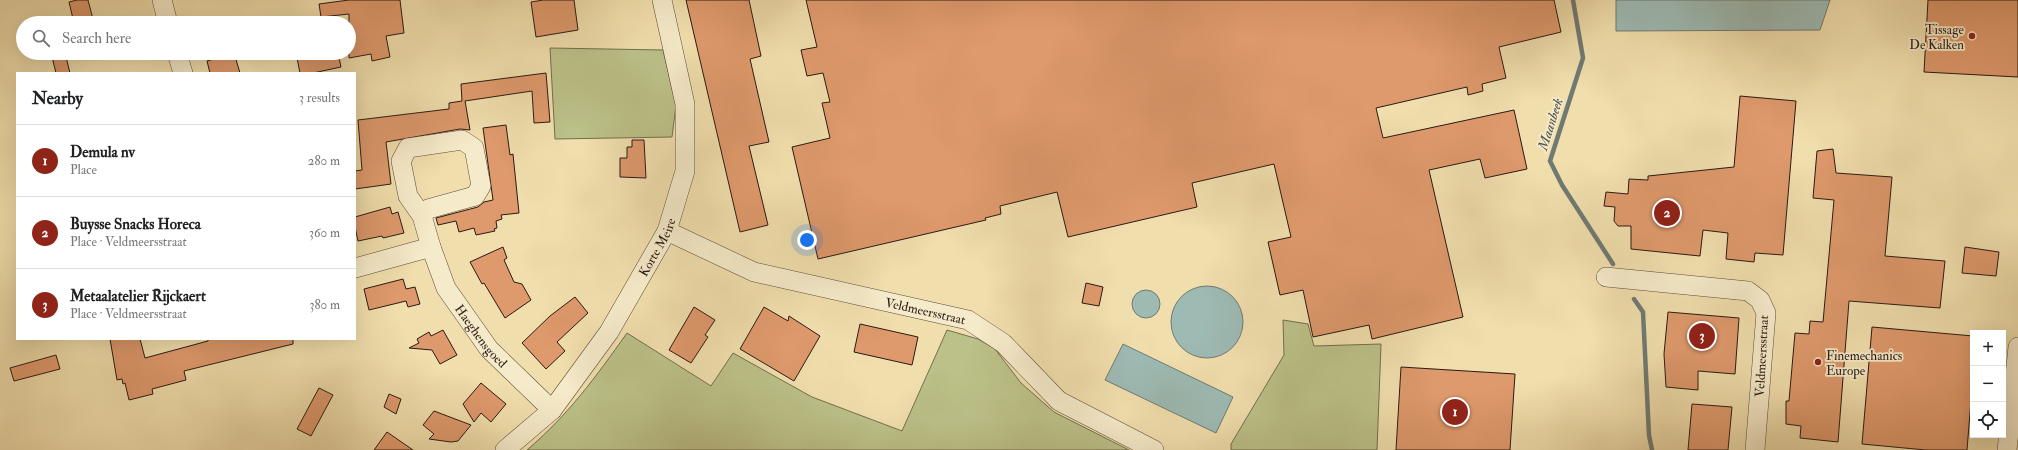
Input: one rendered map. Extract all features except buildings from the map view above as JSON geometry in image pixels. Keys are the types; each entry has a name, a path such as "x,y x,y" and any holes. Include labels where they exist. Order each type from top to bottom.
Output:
{"street":[{"path":"162,0 166,16"},
{"name":"Korte Meire","path":"506,450 552,410 609,332 667,231 685,171 685,104 662,0"},
{"path":"179,60 183,72"},
{"name":"Haeghensgoed","path":"422,216 428,209 475,196 481,186 474,148 462,140 408,148 402,161 408,196 422,216 431,247 446,288 489,349 552,410"},
{"name":"Veldmeersstraat","path":"667,231 754,272 968,320 1003,343 1059,401 1154,450"},
{"path":"356,268 431,247"},
{"name":"Veldmeersstraat","path":"1606,277 1748,291 1760,300 1766,313 1755,450"},
{"path":"2007,450 2018,347"}],"green space":[{"path":"550,48 663,50 676,105 672,137 555,139"},
{"path":"1283,320 1308,324 1314,346 1381,344 1377,450 1231,450 1231,444 1284,355"},
{"path":"947,330 978,339 995,349 1021,383 1054,412 1129,450 527,450 556,423 581,395 627,333 711,386 733,353 812,397 902,431"}],"water":[{"path":"1616,0 1830,0 1820,30 1616,31"},
{"path":"1207,286 1221,289 1233,296 1240,308 1243,322 1240,336 1233,348 1221,355 1207,358 1193,355 1181,348 1174,336 1171,322 1174,308 1181,296 1193,289"},
{"path":"1146,290 1156,294 1160,304 1156,314 1146,318 1136,314 1132,304 1136,294"},
{"path":"1123,344 1233,397 1216,433 1105,380"}],"waterway":[{"name":"Maanbeek","path":"1573,0 1583,58 1550,161 1562,185 1613,264"},
{"name":"Maanbeek","path":"1634,299 1643,312 1649,435 1652,450"}],"place":[{"name":"Tissage De Kalken","path":"1972,36"},
{"name":"Buysse Snacks Horeca","path":"1667,213"},
{"name":"Metaalatelier Rijckaert","path":"1702,336"},
{"name":"Finemechanics Europe","path":"1818,362"},
{"name":"Demula nv","path":"1455,412"}]}
